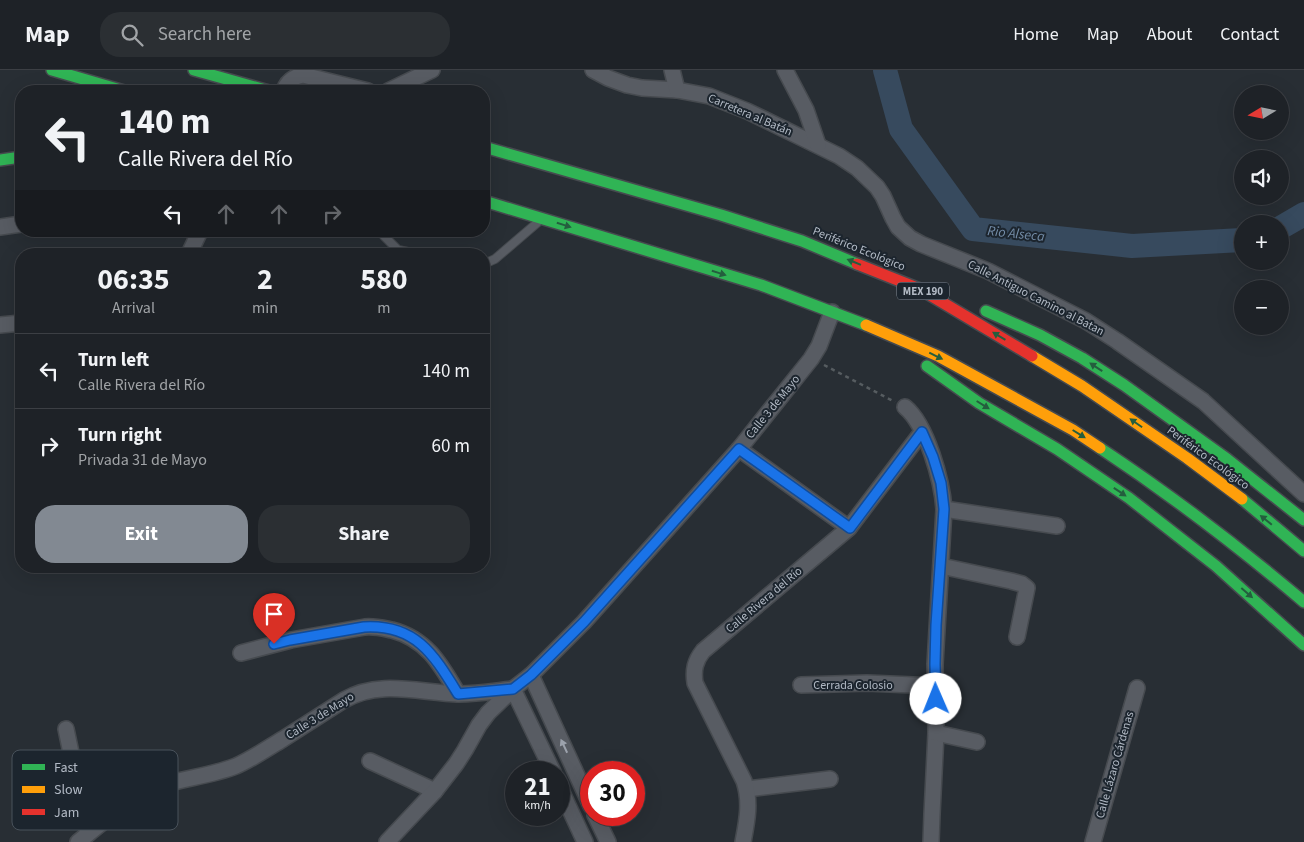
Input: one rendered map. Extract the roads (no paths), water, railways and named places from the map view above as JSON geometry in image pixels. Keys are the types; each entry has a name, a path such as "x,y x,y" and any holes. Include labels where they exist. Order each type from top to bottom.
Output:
{"main road":[{"path":"52,70 103,85"},
{"path":"194,70 248,85"},
{"name":"Periférico Ecológico","path":"490,149 802,241 920,289 1082,386 1186,458 1304,551"},
{"path":"0,160 15,158"},
{"path":"490,203 761,285 888,334 938,356 1031,406 1096,445 1153,484 1261,566 1304,602"},
{"path":"920,289 975,307 1082,358 1124,385 1227,459 1304,520"},
{"path":"888,334 941,376 979,402 1057,449 1129,498 1216,566 1304,644"}],"street":[{"path":"401,85 432,70"},
{"name":"Carretera al Batán","path":"593,70 626,85 693,92 717,99 747,111 818,145"},
{"path":"672,70 677,90"},
{"path":"785,70 806,110 818,145"},
{"path":"286,85 293,77 303,75 344,85"},
{"name":"Calle Antiguo Camino al Batan","path":"818,145 848,161 869,178 883,196 898,227 910,238 988,271 1086,321 1117,341 1203,401 1304,494"},
{"path":"0,227 15,225"},
{"name":"Calle 3 de Mayo","path":"178,781 239,765 344,700 364,690 401,688 458,694 513,689 531,675 584,622 739,449 811,359 819,346 832,312"},
{"path":"0,326 15,324"},
{"path":"905,407 911,412 933,457 941,483 944,509 936,645 936,733 931,842"},
{"name":"Calle Rivera del Río","path":"747,789 695,683 694,666 697,658 850,528 922,432"},
{"path":"739,449 850,528"},
{"path":"944,509 1057,526"},
{"path":"941,566 1011,580 1027,588 1017,637"},
{"path":"241,653 290,640 376,626 404,634 423,645 439,663 458,694"},
{"path":"531,675 580,782 570,785"},
{"name":"Cerrada Colosio","path":"801,685 866,683 936,686"},
{"name":"Calle Lázaro Cárdenas","path":"1093,842 1137,688"},
{"path":"387,842 435,791 461,757 488,713 513,689 547,761"},
{"path":"66,729 69,750"},
{"path":"936,733 978,742"},
{"path":"370,760 435,791"},
{"path":"743,842 748,812 747,789 830,779"},
{"path":"570,810 585,842"},
{"path":"600,826 608,842"},
{"name":"Calle 3 de Mayo","path":"83,838 93,830"}],"lane":[{"path":"490,261 542,218"},
{"path":"385,237 396,248"}],"waterway":[{"name":"Rio Alseca","path":"885,70 901,129 973,229 1132,246 1234,240"},
{"name":"Rio Alseca","path":"1289,223 1304,214"}]}
